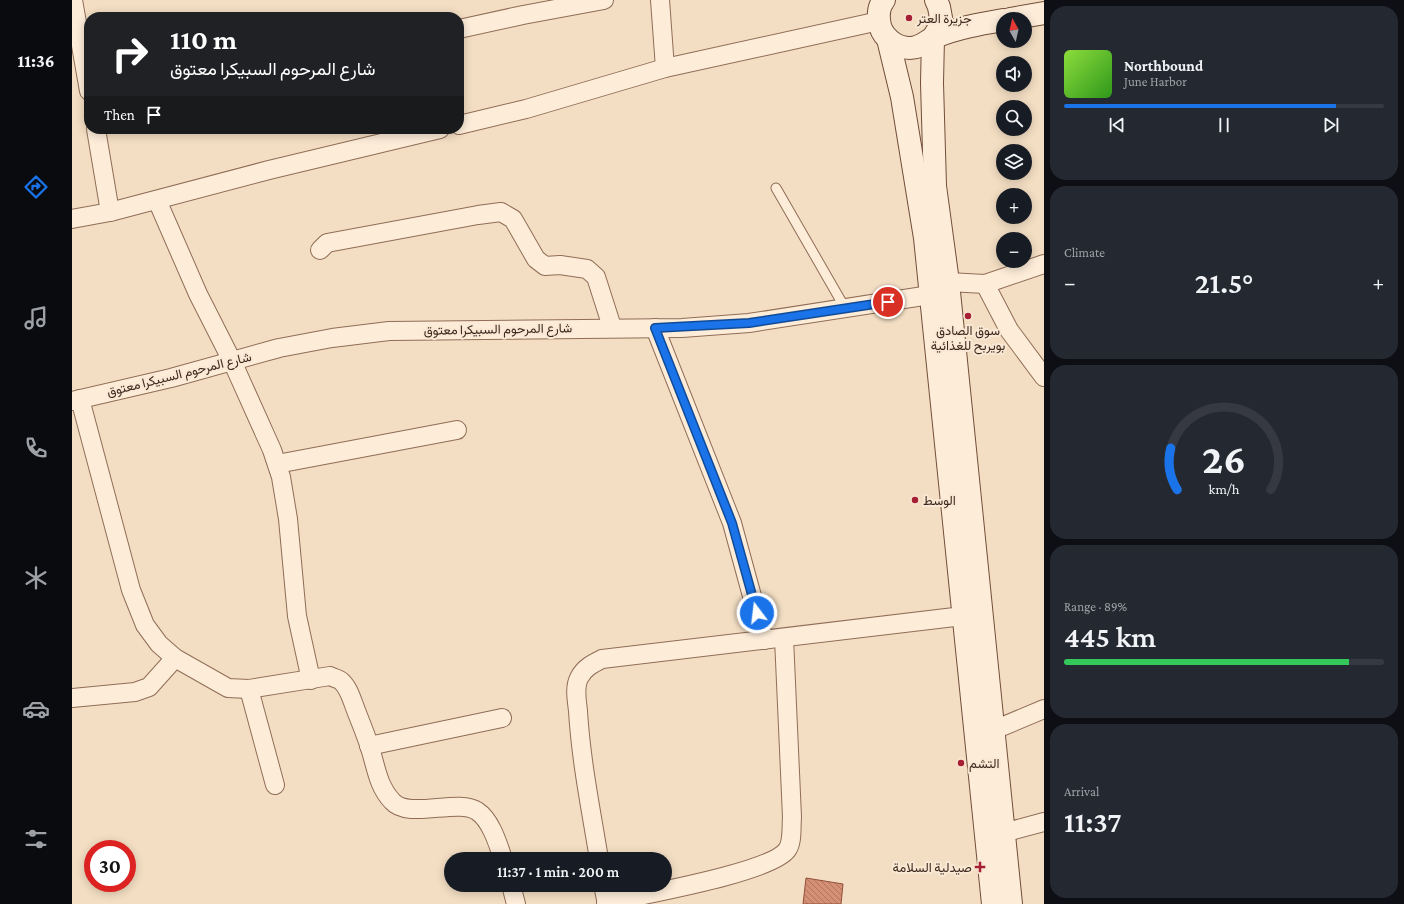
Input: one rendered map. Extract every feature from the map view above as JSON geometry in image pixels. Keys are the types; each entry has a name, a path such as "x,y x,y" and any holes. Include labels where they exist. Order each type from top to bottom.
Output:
{"main road":[{"path":"936,0 941,18 939,28 933,38 932,82 935,186 948,282 1011,904"},
{"path":"883,13 898,46 911,48 923,45 933,38 967,26 996,21"},
{"path":"883,13 902,97 925,238 993,904"},
{"path":"1032,15 1044,13"}],"street":[{"path":"464,28 604,0"},
{"path":"660,0 665,68"},
{"path":"77,1 84,54"},
{"path":"464,124 526,109 665,68 883,13"},
{"path":"97,134 110,212"},
{"path":"72,219 110,212 269,170 419,134"},
{"path":"157,200 198,294 262,425 277,464 288,519 297,616 311,680"},
{"path":"320,250 327,243 478,214 501,212 513,219 536,259 545,266 560,265 587,269 596,277 612,327"},
{"path":"948,282 985,284 1044,264"},
{"path":"985,284 1009,330 1044,377"},
{"name":"شارع المرحوم السبيكرا معتوق","path":"76,400 171,378 279,348 332,338 389,330 612,327 655,328 749,323 930,295"},
{"path":"655,328 730,517 764,640"},
{"path":"76,400 131,590 145,626 159,644 175,658 228,688 249,689 330,676 341,680 348,691 369,746 376,774 386,795 397,807 409,809 439,807 466,808 477,811 488,823 500,852"},
{"path":"277,464 457,430"},
{"path":"598,852 580,743 576,688 579,678 586,668 602,659 963,616"},
{"path":"605,892 606,903 751,870 780,856 787,850 790,842 792,817 784,638"},
{"path":"72,698 135,692 149,687 175,658"},
{"path":"249,689 275,785"},
{"path":"994,730 1044,709"},
{"path":"369,746 502,718"},
{"path":"1004,833 1044,822"},
{"path":"513,892 516,904"}],"lane":[{"path":"776,188 845,308"}],"building":[{"path":"806,878 843,884 841,904 803,904"}],"place":[{"name":"جزيرة العتر","path":"909,18"},
{"name":"سوق الصادق بويربح للغذائية","path":"968,316"},
{"name":"الوسط","path":"915,500"},
{"name":"التشم","path":"961,763"},
{"name":"صيدلية السلامة","path":"980,867"}],"route":[{"path":"757,613 732,523 655,328 682,328 749,323 888,302"}]}
